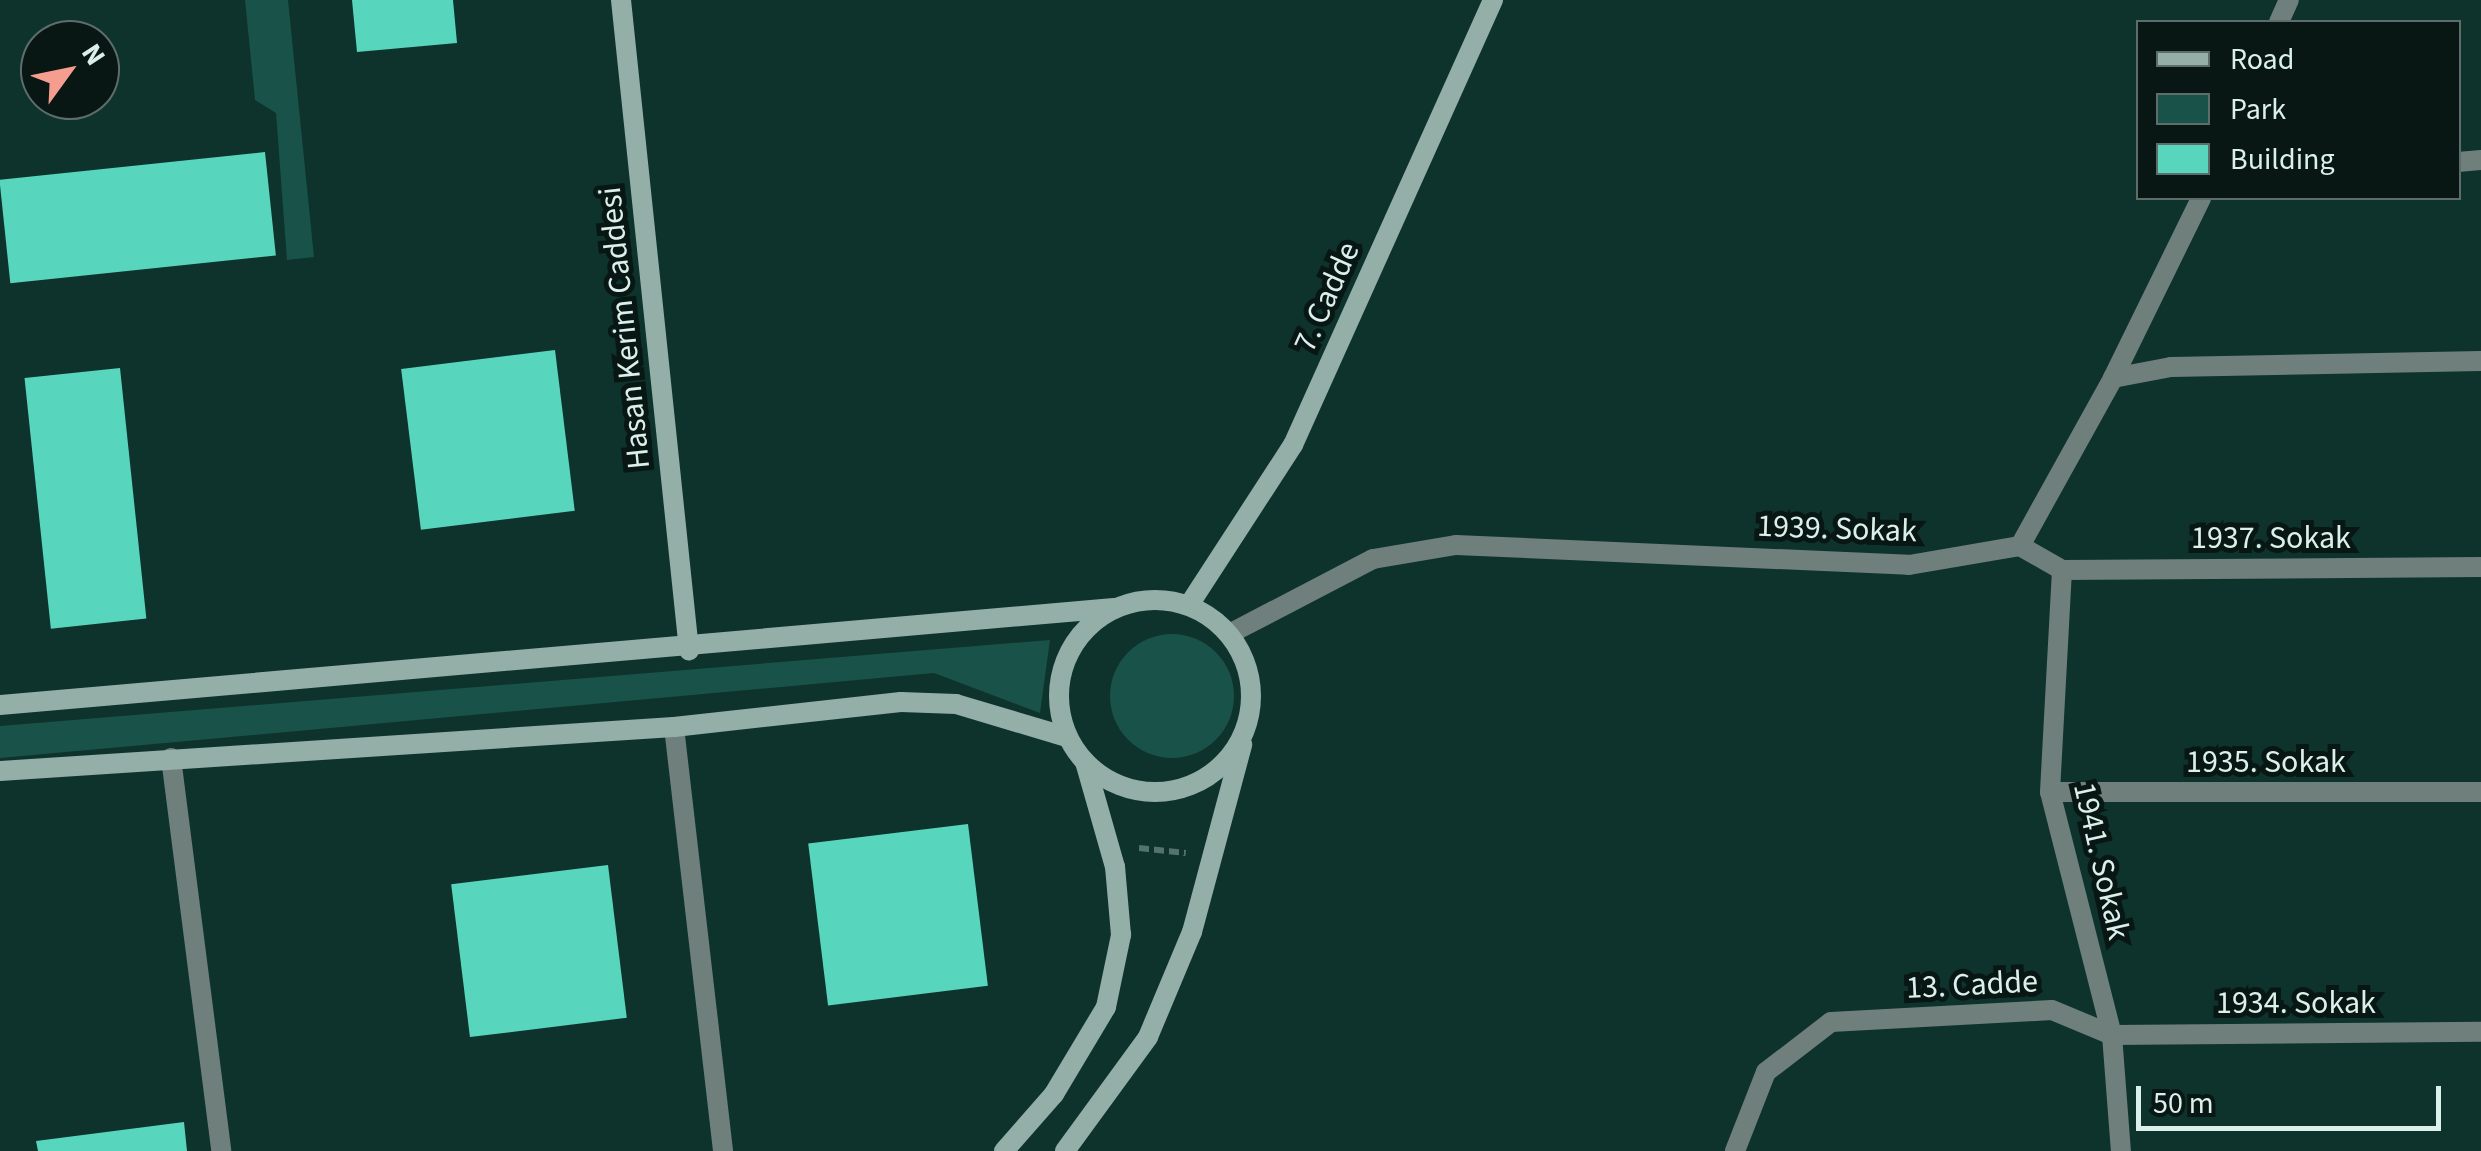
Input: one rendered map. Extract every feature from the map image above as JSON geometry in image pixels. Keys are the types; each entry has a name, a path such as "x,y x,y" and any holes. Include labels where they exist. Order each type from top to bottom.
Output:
{"main road":[{"name":"Hasan Kerim Caddesi","path":"621,0 688,650"},
{"name":"7. Cadde","path":"1189,604 1293,445 1493,0"},
{"path":"0,705 688,650 1189,604 1229,634 1250,680 1246,730 1192,932 1148,1037 1065,1151"},
{"path":"1004,1151 1054,1094 1106,1007 1117,953 1116,867 1084,762 1067,737 1059,708 1065,663 1089,625 1114,608"},
{"path":"0,770 674,726 901,702 956,704 1067,737"},
{"path":"1084,762 1110,782 1174,791 1205,779 1246,730"}],"street":[{"path":"2062,570 2020,546 2114,378 2200,200"},
{"path":"2114,378 2172,366 2481,361"},
{"name":"1939. Sokak","path":"1229,634 1373,559 1456,544 1909,566 2020,546"},
{"name":"1937. Sokak","path":"2062,570 2481,567"},
{"name":"1941. Sokak","path":"2062,570 2050,792 2112,1034 2121,1151"},
{"path":"674,726 723,1151"},
{"path":"171,758 220,1151"},
{"name":"1935. Sokak","path":"2050,792 2481,792"},
{"name":"13. Cadde","path":"1735,1151 1766,1072 1831,1022 2052,1010 2112,1034"},
{"name":"1934. Sokak","path":"2112,1034 2481,1032"}],"path":[{"path":"1136,848 1192,854"}],"green space":[{"path":"245,0 288,0 314,257 287,260 276,113 255,100"},
{"path":"1172,634 1196,639 1216,652 1229,672 1234,696 1229,720 1216,740 1196,753 1172,758 1148,753 1128,740 1115,720 1110,696 1115,672 1128,652 1148,639"},
{"path":"1050,640 1040,713 934,673 0,758 0,726"}],"building":[{"path":"352,0 453,0 457,43 357,52"},
{"path":"265,152 276,255 10,283 0,180"},
{"path":"555,350 575,511 421,530 401,369"},
{"path":"120,368 146,619 51,629 25,378"},
{"path":"968,824 988,986 828,1005 808,844"},
{"path":"608,865 627,1018 470,1037 451,884"},
{"path":"184,1122 187,1151 38,1151 36,1141"}]}
